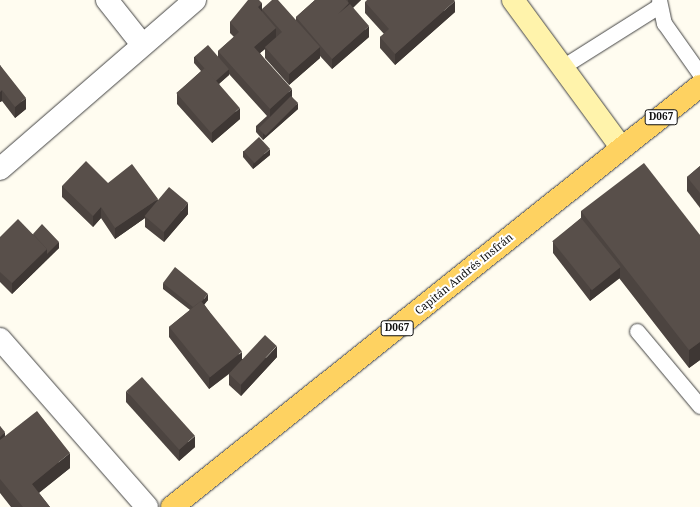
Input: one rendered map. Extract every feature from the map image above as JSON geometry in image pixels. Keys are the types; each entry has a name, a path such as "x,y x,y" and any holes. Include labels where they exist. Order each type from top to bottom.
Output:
{"main road":[{"name":"Capitán Andrés Insfrán","path":"172,507 621,147 700,86"}],"street":[{"path":"107,0 141,43"},
{"path":"0,169 141,43 195,0"},
{"path":"513,0 621,147"},
{"path":"0,339 147,507"}],"lane":[{"path":"562,67 659,3 664,23 700,74"},
{"path":"637,331 700,406"}],"building":[{"path":"248,0 259,0 262,3 258,7 276,28 254,47 292,89 270,109 218,51 239,32 230,22"},
{"path":"272,0 278,0 320,47 289,74 265,47 282,32 262,9"},
{"path":"315,0 346,0 349,3 338,14 350,4 369,26 332,59 296,17"},
{"path":"367,0 455,1 395,54 380,37 389,29 365,2"},
{"path":"208,45 229,69 215,81 194,57"},
{"path":"0,65 26,98 15,107 2,90 0,92"},
{"path":"205,68 240,108 211,133 176,93"},
{"path":"291,96 298,103 266,136 258,129"},
{"path":"259,137 270,149 255,163 244,151"},
{"path":"86,161 108,183 132,164 158,199 115,228 101,207 93,216 62,186"},
{"path":"644,163 700,235 700,342 689,350 581,211"},
{"path":"700,166 700,193 687,177"},
{"path":"169,187 188,203 164,232 145,216"},
{"path":"581,218 621,267 592,290 552,241"},
{"path":"18,219 47,249 12,283 0,272 0,237"},
{"path":"42,224 59,242 47,254 47,249 33,234"},
{"path":"175,267 208,294 202,301 193,307 163,283"},
{"path":"201,301 242,352 210,377 169,327"},
{"path":"265,335 277,346 241,385 229,374"},
{"path":"142,377 195,436 179,450 126,391"},
{"path":"37,411 70,453 32,484 50,507 23,507 0,479 0,440"},
{"path":"0,426 5,432 0,437"}]}
